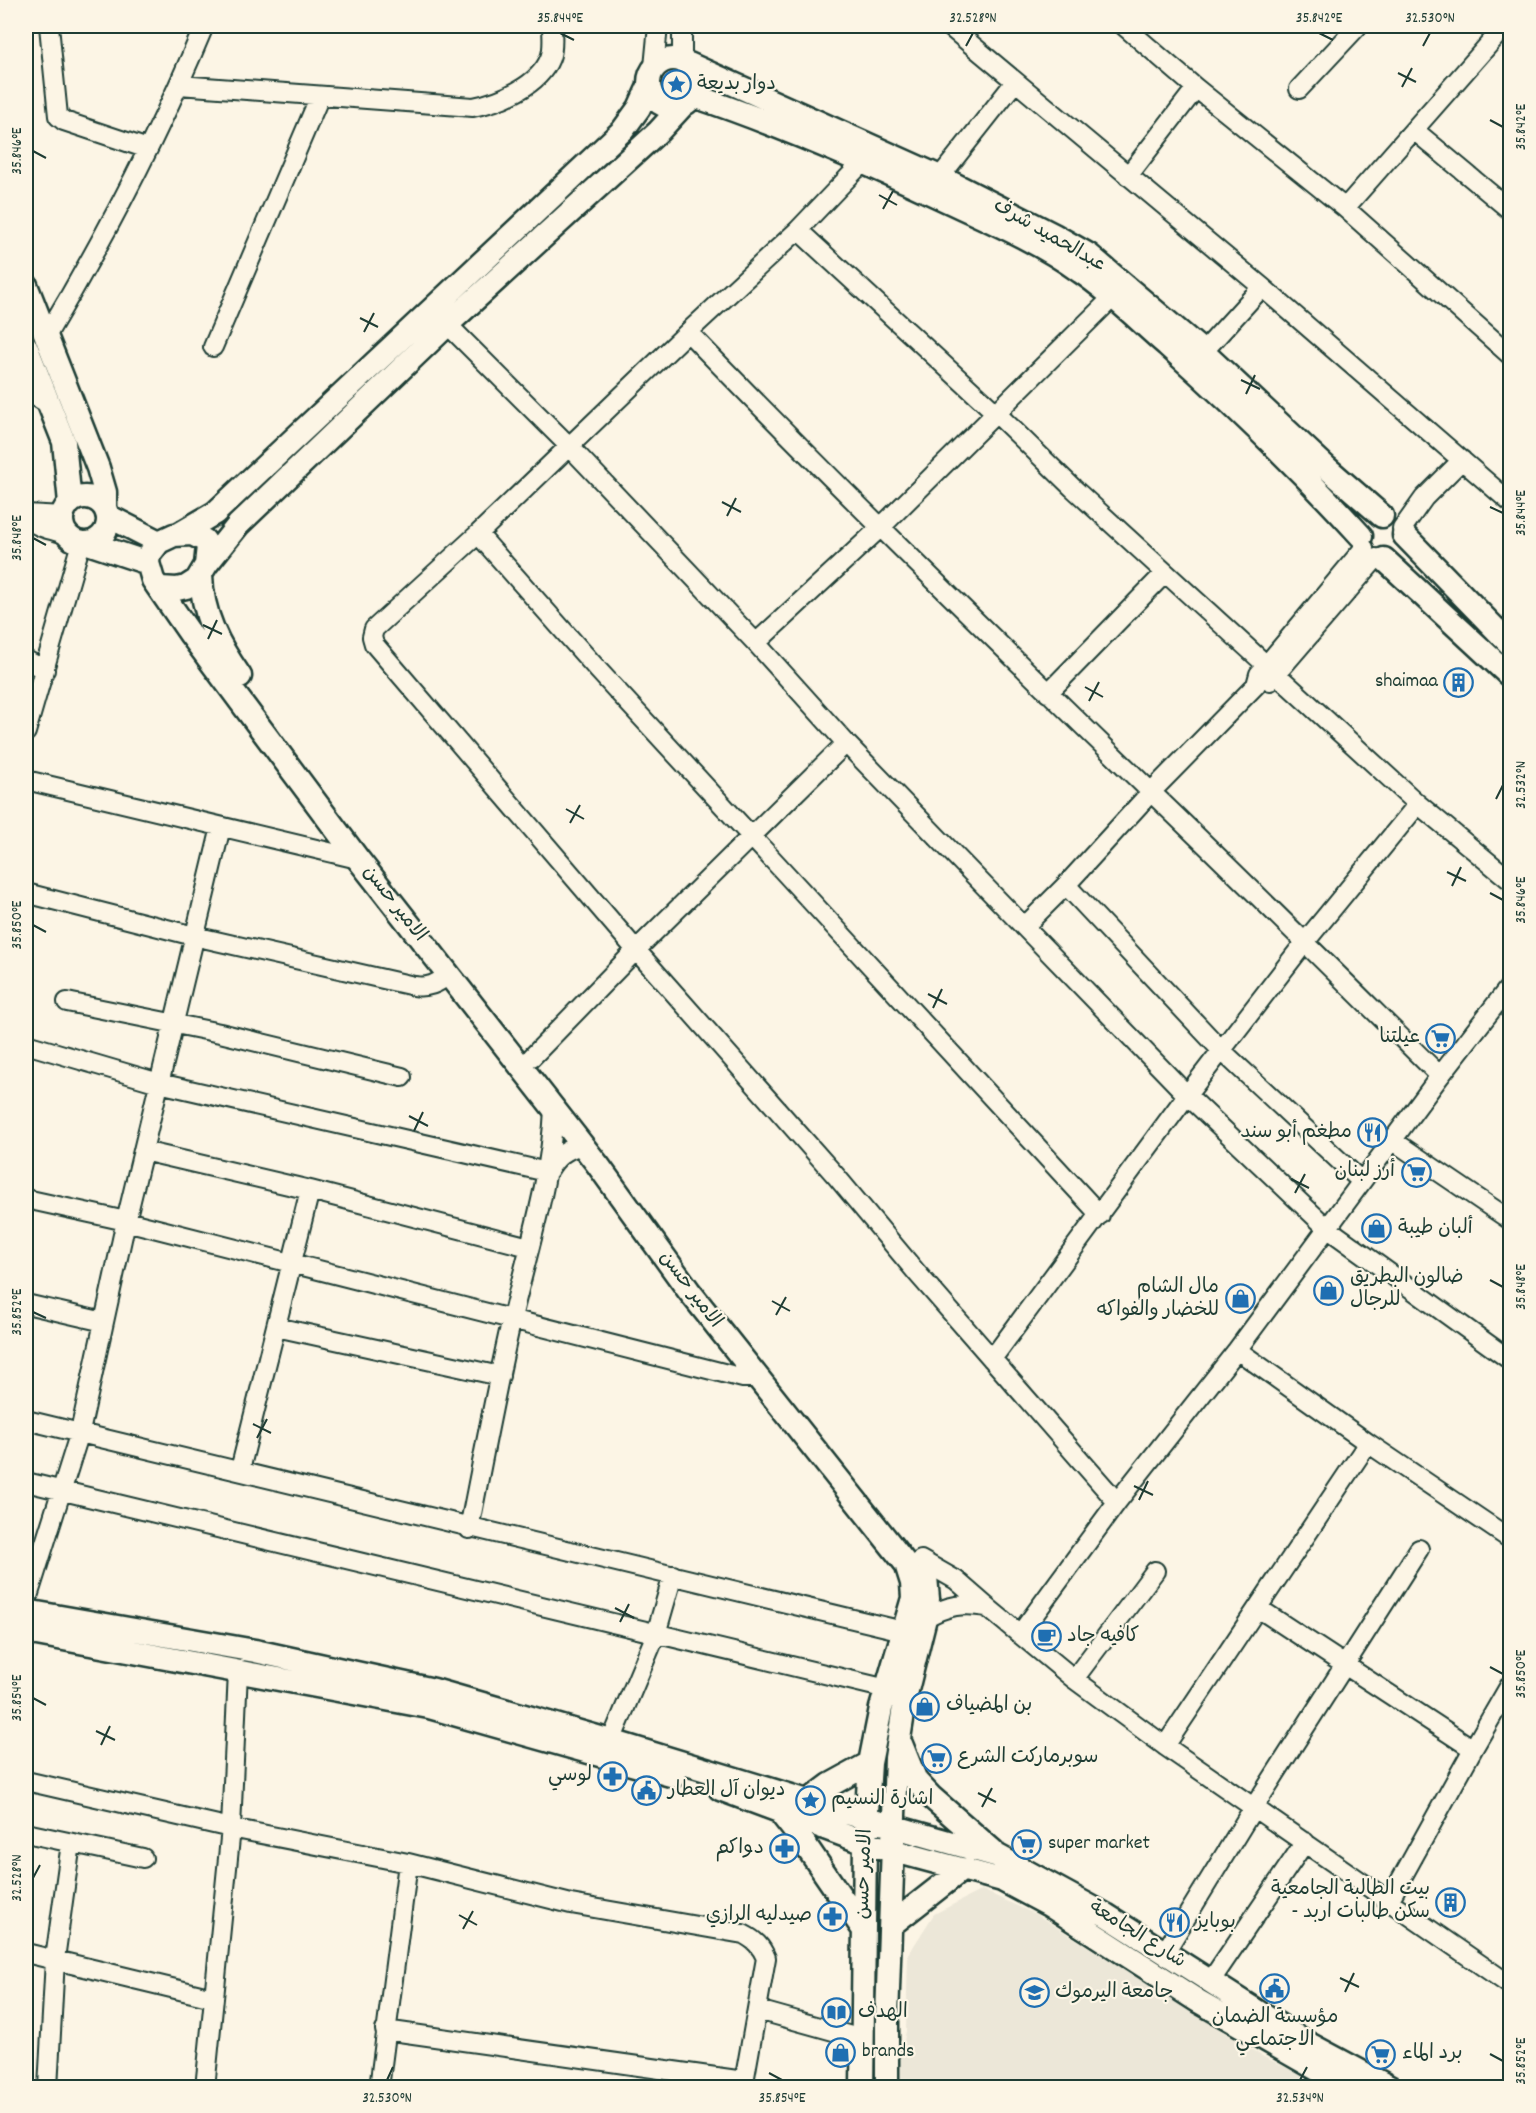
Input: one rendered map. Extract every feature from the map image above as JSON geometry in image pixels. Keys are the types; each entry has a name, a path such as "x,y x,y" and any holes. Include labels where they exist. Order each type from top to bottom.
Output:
{"main road":[{"path":"685,62 667,59 652,76 639,108 623,130 440,317 238,525 203,570 186,587 177,590 160,588 153,580 148,563 149,555 171,537 215,513 440,317 659,131 697,90 697,76 685,62"},
{"name":"عبدالحميد شرف","path":"685,62 940,177 1089,255 1203,352 1327,468 1395,524 1510,644"},
{"path":"652,76 654,98 664,105 670,107 688,101"},
{"name":"عبدالحميد شرف","path":"688,101 731,108 862,162 1046,249 1084,273 1204,377 1314,484 1371,550 1510,676"},
{"path":"26,285 35,342 50,405 64,442 74,528"},
{"path":"35,342 98,468 105,492 106,531 96,541 74,528"},
{"path":"74,528 85,497 100,502 107,512 171,537"},
{"path":"1376,517 1395,524 1403,544 1399,551 1392,556 1371,550 1366,524 1376,517"},
{"path":"74,528 148,563"},
{"name":"الامير حسن","path":"171,537 192,534 204,540 208,546 201,591 209,623 224,653 453,971 689,1291 906,1564 912,1583 913,1598 886,1689 870,1763 865,1843 862,2088"},
{"name":"الامير حسن","path":"160,588 191,635 358,859 453,971 532,1057 603,1147 696,1283 921,1560 928,1589 925,1618 906,1694 896,1758 887,2018 887,2088"},
{"name":"شارع الجامعة","path":"26,1611 255,1651 434,1690 998,1856 1107,1915 1306,2043 1391,2088"},
{"name":"شارع الجامعة","path":"26,1632 429,1707 687,1779 742,1796 865,1843 1002,1880 1048,1905 1197,2001 1350,2088"},
{"path":"899,1736 916,1781 930,1797 998,1856"},
{"path":"810,1800 830,1785 870,1763"},
{"path":"777,1809 804,1843 863,1929"},
{"path":"891,1925 960,1871 966,1869"}],"street":[{"path":"49,26 58,116 148,149"},
{"path":"35,342 89,264 179,85 204,26"},
{"path":"179,85 473,107 493,103 516,93 538,75 550,59 552,26"},
{"path":"652,76 658,26"},
{"path":"682,26 685,62"},
{"path":"949,26 1262,288 1462,460 1507,491"},
{"path":"1124,26 1196,88 1345,207 1510,355"},
{"path":"1299,89 1358,26"},
{"path":"1345,207 1504,26"},
{"path":"940,177 1016,82"},
{"path":"1128,176 1196,88"},
{"path":"213,347 320,96"},
{"path":"1414,130 1510,210"},
{"path":"862,162 798,231 688,332 478,534 374,629 372,637 374,644 636,950 836,1176 1117,1502"},
{"path":"798,231 996,413 1165,573 1418,804 1510,880"},
{"path":"1203,352 1262,288"},
{"path":"756,643 881,527 1113,297"},
{"path":"440,317 569,446 756,643 846,743 1187,1095 1327,1228 1510,1360"},
{"path":"688,332 753,400 1048,693 1440,1076"},
{"path":"26,391 50,405"},
{"path":"1395,524 1462,460"},
{"path":"26,516 42,529 58,532 74,528 45,670 26,732"},
{"path":"478,534 599,671 1100,1215"},
{"path":"1024,927 1256,685 1259,674 1272,669 1371,550"},
{"path":"1048,693 1165,573"},
{"path":"26,660 45,670"},
{"path":"532,1057 636,950 846,743"},
{"path":"26,780 358,859"},
{"path":"992,1359 1187,1095 1305,942 1418,804"},
{"path":"26,1603 80,1432 126,1221 221,827"},
{"path":"1066,885 1222,1051 1362,1181"},
{"path":"26,894 194,936 414,986 435,985 453,971"},
{"path":"1020,1634 1117,1502 1237,1350 1440,1076 1510,986"},
{"path":"67,1002 220,1033 402,1077"},
{"path":"26,1044 159,1083 547,1172"},
{"path":"470,1528 512,1320 547,1172 554,1109"},
{"path":"1392,1140 1510,1220"},
{"path":"547,1172 557,1157 565,1151 582,1145"},
{"path":"143,1151 310,1190 529,1247"},
{"path":"240,1470 310,1190"},
{"path":"26,1199 126,1221 743,1378 759,1378"},
{"path":"26,1304 104,1322"},
{"path":"276,1327 500,1376"},
{"path":"1237,1350 1368,1443 1510,1539"},
{"path":"26,1420 903,1631"},
{"path":"1165,1746 1368,1443"},
{"path":"26,1482 886,1689"},
{"path":"1165,1953 1254,1808 1419,1549"},
{"path":"921,1560 956,1580 1074,1679 1165,1746 1510,1985"},
{"path":"1074,1679 1155,1571"},
{"path":"611,1741 656,1634 673,1575"},
{"path":"925,1618 940,1609 953,1606 967,1604 987,1607"},
{"path":"1258,1608 1473,1749"},
{"path":"205,2088 231,1828 238,1671"},
{"path":"1389,1901 1510,1685"},
{"path":"26,1781 231,1828 408,1863 571,1904 743,1934 753,1939 761,1947 766,1959 744,2084 385,2030"},
{"path":"26,1833 143,1858"},
{"path":"1210,1982 1305,1842"},
{"path":"48,2088 55,1959 71,1843"},
{"path":"379,2088 408,1863"},
{"path":"26,1953 213,1998"},
{"path":"758,2010 862,2039"}],"shaded area":[{"name":"جامعة اليرموك","path":"982,1890 1037,1915 1262,2056 1327,2087 897,2088 897,2075 906,2031 908,1955 934,1914"}],"place":[{"name":"دوار بديعة","path":"676,85"},
{"name":"shaimaa","path":"1459,682"},
{"name":"عيلتنا","path":"1441,1038"},
{"name":"مطغم أبو سند","path":"1373,1133"},
{"name":"أرز لبنان","path":"1416,1172"},
{"name":"ألبان طيبة","path":"1377,1229"},
{"name":"ضالون البطريق للرجال","path":"1329,1290"},
{"name":"مال الشام للخضار والفواكه","path":"1240,1299"},
{"name":"كافيه جاد","path":"1046,1637"},
{"name":"بن المضياف","path":"925,1706"},
{"name":"سوبرماركت الشرع","path":"936,1758"},
{"name":"لوسي","path":"613,1776"},
{"name":"ديوان آل العطار","path":"647,1791"},
{"name":"اشارة النسيم","path":"810,1800"},
{"name":"super market","path":"1027,1844"},
{"name":"دواكم","path":"785,1849"},
{"name":"بيت الطالبة الجامعية - سكن طالبات اربد","path":"1451,1902"},
{"name":"صيدليه الرازي","path":"833,1916"},
{"name":"بوبايز","path":"1174,1923"},
{"name":"مؤسسة الضمان الاجتماعي","path":"1275,1988"},
{"name":"جامعة اليرموك","path":"1034,1993"},
{"name":"الهدف","path":"837,2013"},
{"name":"brands","path":"841,2052"},
{"name":"برد الماء","path":"1381,2054"}]}
